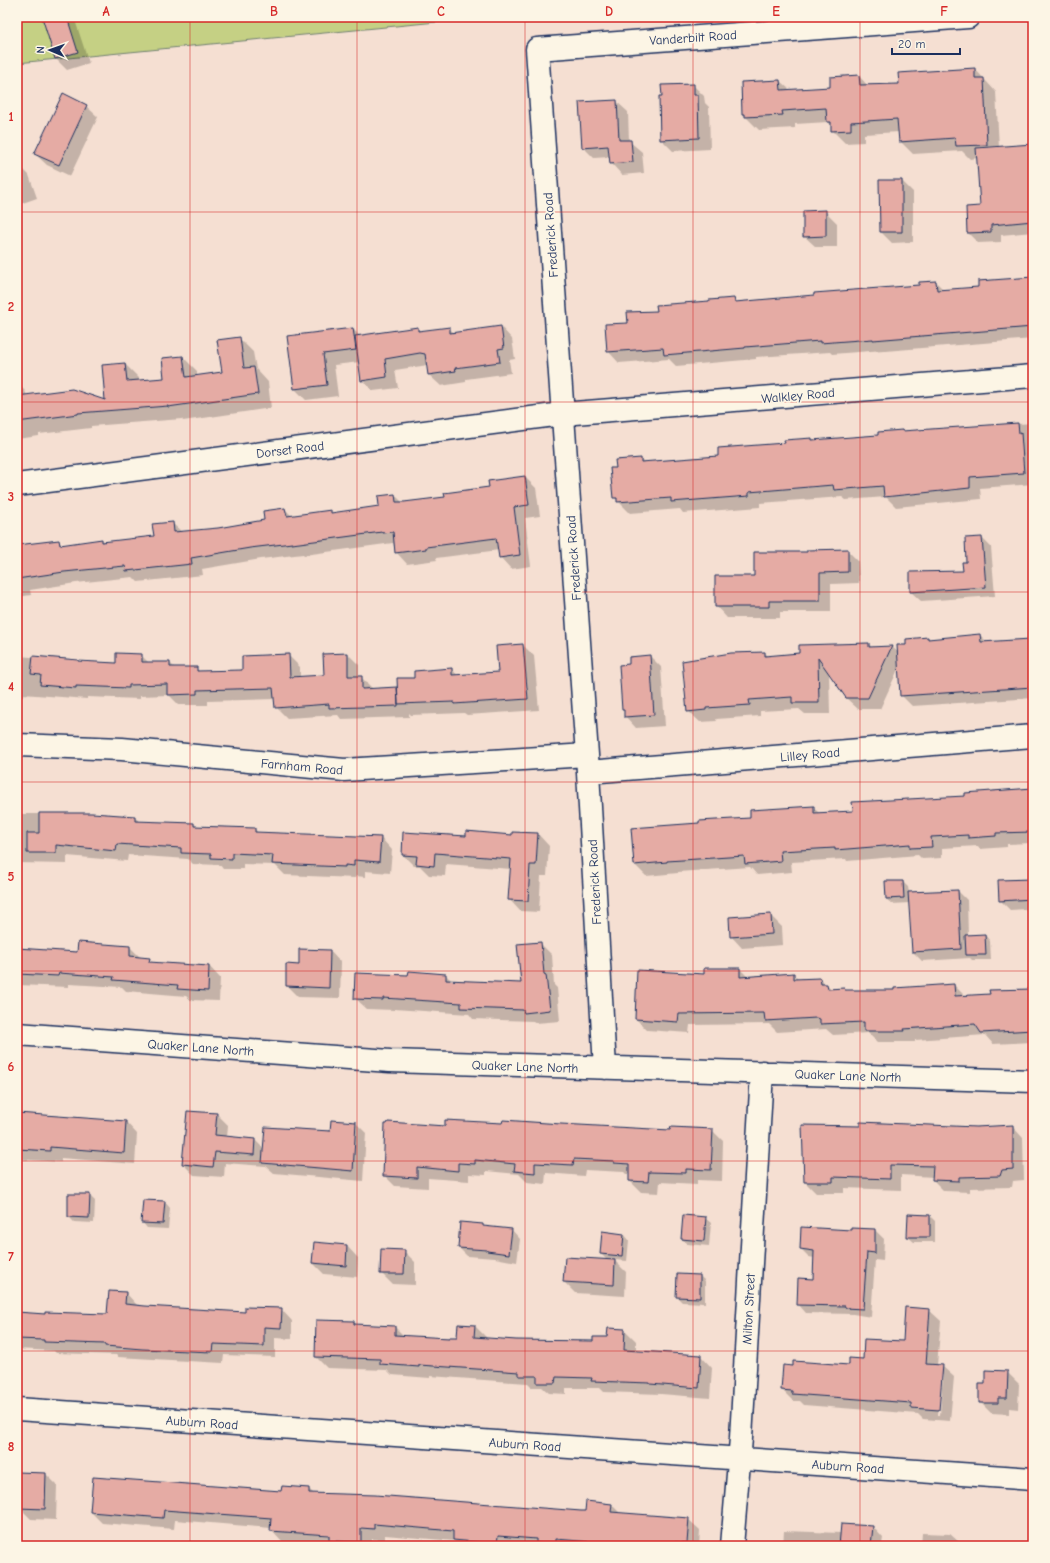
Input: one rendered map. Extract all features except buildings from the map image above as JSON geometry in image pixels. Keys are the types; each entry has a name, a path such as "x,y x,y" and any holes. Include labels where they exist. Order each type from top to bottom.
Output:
{"street":[{"name":"Vanderbilt Road","path":"537,49 968,17"},
{"name":"Frederick Road","path":"537,49 588,763 605,1068"},
{"name":"Walkley Road","path":"562,414 1033,376"},
{"name":"Dorset Road","path":"17,485 562,414"},
{"name":"Lilley Road","path":"588,763 1033,736"},
{"name":"Farnham Road","path":"17,745 122,749 344,770 588,763"},
{"name":"Quaker Lane North","path":"17,1034 390,1061 1033,1081"},
{"name":"Milton Street","path":"732,1546 739,1459 762,1072"},
{"name":"Auburn Road","path":"17,1409 1033,1479"}],"green space":[{"path":"17,17 488,17 17,63"}]}
